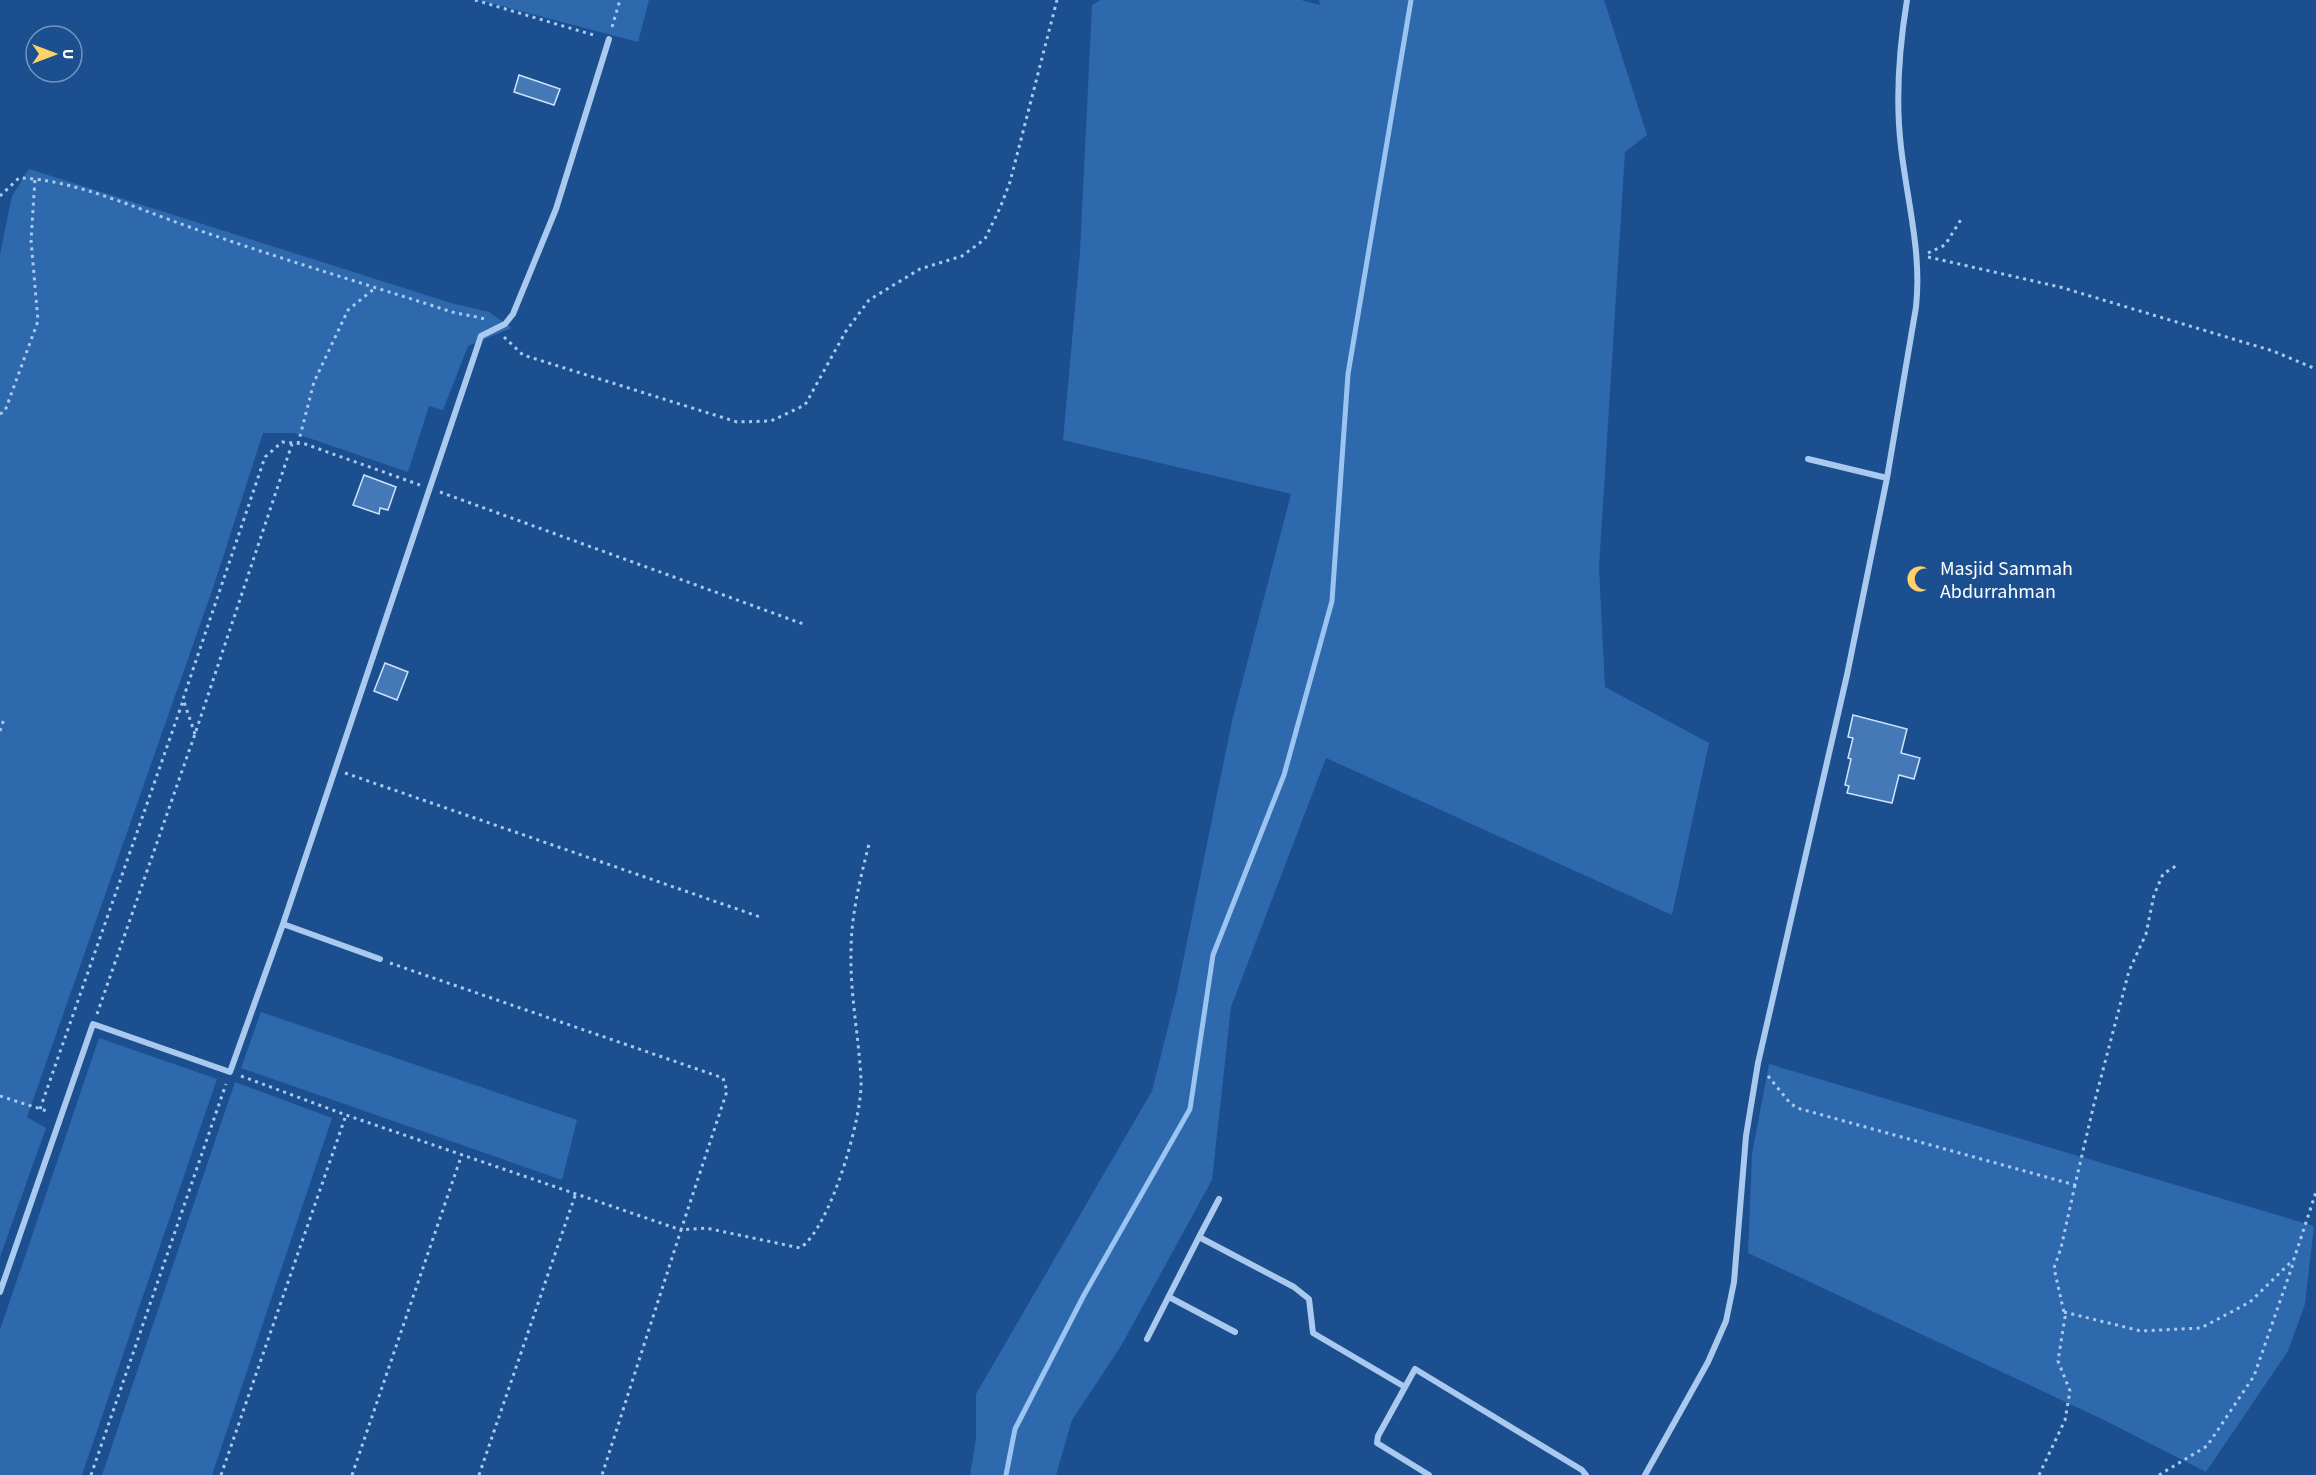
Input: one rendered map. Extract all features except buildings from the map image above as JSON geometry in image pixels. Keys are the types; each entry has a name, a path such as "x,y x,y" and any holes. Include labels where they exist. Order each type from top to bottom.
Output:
{"street":[{"path":"1644,1475 1708,1362 1726,1321 1734,1282 1746,1136 1758,1063 1847,675 1887,478 1919,281 1918,255 1901,146 1898,108 1899,63 1907,0"},
{"path":"0,1292 93,1024 230,1072 335,769 480,336 505,324 513,314 556,209 609,39"},
{"path":"1808,459 1887,478"},
{"path":"282,924 380,959"},
{"path":"1147,1339 1219,1199"},
{"path":"1199,1237 1294,1287 1310,1299 1313,1333 1405,1387"},
{"path":"1169,1297 1235,1332"},
{"path":"1429,1475 1377,1443 1378,1436 1415,1369 1582,1470 1586,1475"}],"path":[{"path":"475,0 609,39 620,0"},
{"path":"0,196 19,178 35,178 103,196 286,260 455,313 492,321 496,329 523,355 737,422 771,421 805,405 846,331 869,300 920,269 962,256 985,239 1010,182 1057,0"},
{"path":"0,414 5,411 38,321 31,240 35,178"},
{"path":"1962,218 1945,245 1924,256 2060,287 2272,351 2316,369"},
{"path":"298,444 314,382 348,310 375,287"},
{"path":"40,1109 266,457 282,442 298,444 430,489 806,625"},
{"path":"93,1024 195,734 292,443"},
{"path":"183,699 195,734"},
{"path":"0,731 4,719"},
{"path":"335,769 764,918"},
{"path":"91,1475 230,1072 346,1115 681,1230 706,1228 800,1248 810,1242 837,1190 852,1136 861,1082 852,1007 850,951 854,904 869,844"},
{"path":"2039,1475 2065,1420 2070,1391 2058,1361 2064,1312 2054,1268 2061,1248 2094,1104 2129,971 2146,934 2154,895 2163,874 2179,864"},
{"path":"380,959 723,1078 727,1090 602,1475"},
{"path":"1758,1063 1790,1103 1797,1108 2075,1185"},
{"path":"0,1096 61,1115"},
{"path":"221,1475 346,1115"},
{"path":"352,1475 462,1155"},
{"path":"2159,1475 2207,1446 2254,1376 2316,1192"},
{"path":"479,1475 577,1193"},
{"path":"2064,1312 2141,1330 2201,1328 2250,1302 2294,1259"}],"shaded area":[{"path":"479,0 649,0 638,42"},
{"path":"1101,0 1301,0 1320,5 1319,0 1604,0 1647,135 1625,152 1599,568 1605,687 1709,743 1672,915 1326,758 1231,1007 1212,1180 1121,1346 1072,1420 1056,1475 970,1475 976,1439 976,1394 1152,1091 1177,991 1232,721 1291,494 1063,440 1080,252 1092,5"},
{"path":"29,169 451,303 489,312 512,328 468,346 443,410 429,406 408,472 294,433 263,433 214,585 27,1117 46,1128 0,1257 0,254 12,196"},
{"path":"261,1012 577,1120 562,1180 241,1068"},
{"path":"99,1038 217,1079 82,1475 0,1475 0,1330"},
{"path":"1769,1064 2314,1226 2305,1304 2288,1351 2206,1472 2102,1419 1748,1253 1752,1154"},
{"path":"235,1082 332,1118 212,1475 102,1475"}],"waterway":[{"path":"1006,1475 1015,1429 1084,1295 1190,1109 1213,955 1284,775 1332,601 1348,374 1411,0"}],"place":[{"name":"Masjid Sammah Abdurrahman","path":"1920,579"}]}
